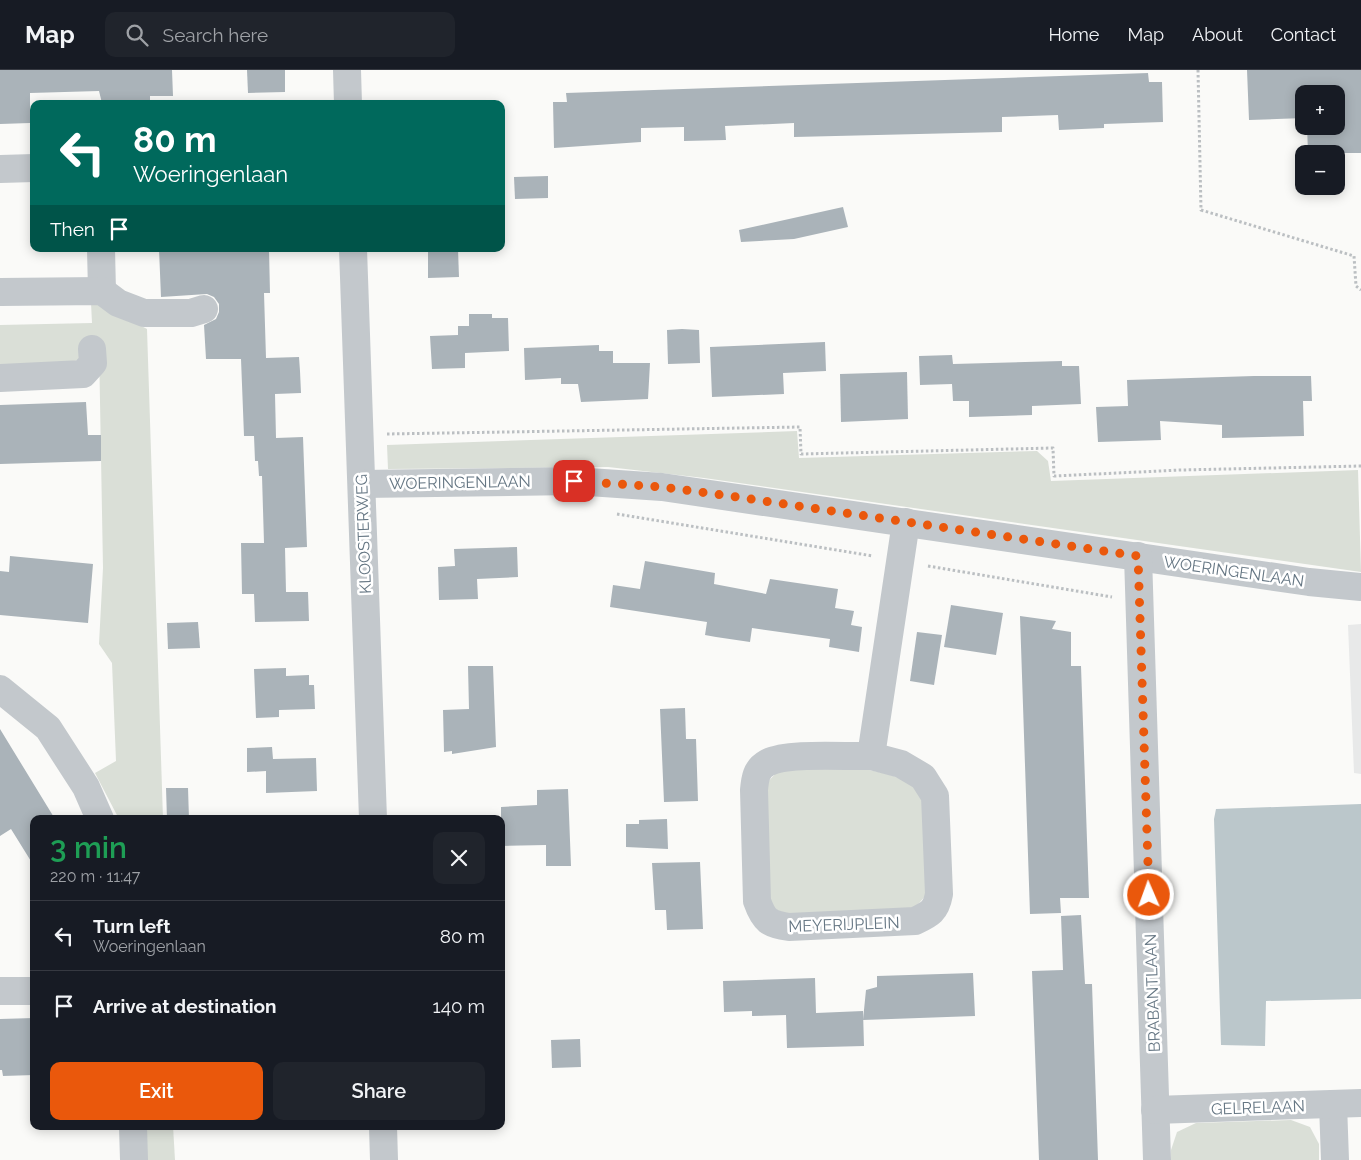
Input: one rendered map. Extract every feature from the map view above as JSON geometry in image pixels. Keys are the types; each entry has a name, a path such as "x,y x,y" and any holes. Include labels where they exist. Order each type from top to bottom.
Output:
{"street":[{"path":"347,70 348,100"},
{"path":"0,169 30,168"},
{"path":"102,252 102,291"},
{"name":"KLOOSTERWEG","path":"353,252 372,815"},
{"path":"0,292 102,291 118,303 144,313 191,313 204,310"},
{"path":"0,378 83,374 93,363 92,350"},
{"name":"WOERINGENLAAN","path":"362,484 574,481 662,487 1309,582 1361,587"},
{"path":"870,756 906,522"},
{"name":"BRABANTLAAN","path":"1138,556 1157,1160"},
{"path":"0,689 48,728 86,787 98,815"},
{"name":"MEYERIJPLEIN","path":"870,756 901,764 923,777 935,796 939,894 936,907 931,914 915,921 789,927 773,925 762,915 757,901 754,790 756,773 766,763 788,758 870,756"},
{"path":"0,991 30,991"},
{"name":"GELRELAAN","path":"1155,1110 1361,1103"},
{"path":"1333,1104 1335,1160"},
{"path":"133,1130 134,1160"},
{"path":"383,1130 384,1160"}],"path":[{"path":"1198,70 1201,210 1354,256 1356,286 1361,290"},
{"path":"359,434 800,427 802,454 1053,448 1054,476 1181,470 1361,466"},
{"path":"614,514 1139,602"}],"shaded area":[{"path":"91,303 97,303 147,329 163,815 117,815 95,773 116,761 112,663 99,644 103,568 99,346 84,360 0,369 0,325 92,323"},
{"path":"797,431 799,458 1037,451 1048,461 1051,481 1358,470 1361,572 704,478 608,467 388,469 387,445"},
{"path":"1361,624 1361,774 1354,773 1348,625"},
{"path":"854,767 901,779 917,789 923,796 927,894 914,909 789,916 773,908 768,900 765,785 776,773 785,770"},
{"path":"1361,804 1361,999 1266,1001 1265,1046 1221,1045 1214,819 1216,809"},
{"path":"1291,1120 1310,1127 1319,1144 1319,1160 1171,1160 1171,1150 1177,1132 1196,1123"},
{"path":"147,1130 173,1130 175,1160 147,1160"}],"building":[{"path":"0,70 172,70 173,96 150,96 150,100 101,100 99,91 30,93 30,123 0,124"},
{"path":"247,70 285,70 285,92 248,93"},
{"path":"1247,70 1361,70 1361,153 1345,153 1345,145 1308,145 1307,135 1345,135 1345,85 1295,85 1295,118 1249,120"},
{"path":"1148,73 1149,82 1162,82 1163,122 1104,124 1104,128 1059,130 1058,115 1002,117 1002,132 794,137 794,123 725,126 726,140 684,141 684,127 641,128 641,142 554,148 553,102 567,102 566,93"},
{"path":"548,176 548,198 515,199 514,177"},
{"path":"843,207 848,227 794,239 741,242 739,230"},
{"path":"159,252 269,252 270,293 264,293 266,358 299,357 300,371 301,393 275,394 276,438 303,437 307,547 285,548 286,592 308,592 309,621 255,622 254,594 242,594 241,543 264,543 262,476 259,476 258,461 255,461 254,436 244,436 241,359 206,359 204,325 216,319 219,312 219,304 214,297 207,294 161,297"},
{"path":"428,252 458,252 459,277 428,278"},
{"path":"469,314 492,314 492,318 508,318 509,351 465,353 465,368 432,369 430,336 458,335 458,326 469,326"},
{"path":"667,330 699,330 700,363 668,364"},
{"path":"825,342 826,371 783,373 784,394 712,397 710,347"},
{"path":"599,345 599,351 613,351 613,363 650,363 648,399 581,402 578,384 561,384 561,378 525,380 524,348"},
{"path":"952,355 953,364 1062,361 1062,366 1079,366 1081,404 1032,406 1032,415 969,417 969,401 953,401 952,384 920,385 919,356"},
{"path":"907,372 908,419 841,422 840,374"},
{"path":"1311,376 1312,401 1303,401 1304,436 1222,438 1222,425 1160,421 1161,440 1098,442 1096,407 1128,406 1127,380"},
{"path":"86,402 88,435 101,435 101,461 0,464 0,405"},
{"path":"517,547 518,577 477,579 478,599 439,600 438,567 455,566 454,549"},
{"path":"10,556 93,564 88,623 0,615 0,571 9,572"},
{"path":"645,561 715,573 714,584 766,594 770,579 838,589 835,608 854,611 851,625 862,627 859,652 829,647 830,639 752,628 750,642 716,637 705,635 707,622 610,607 613,585 640,589"},
{"path":"951,605 1003,613 996,655 944,647"},
{"path":"1020,616 1056,621 1052,629 1071,632 1071,666 1081,666 1089,898 1060,898 1061,913 1030,914"},
{"path":"198,622 200,648 168,649 167,623"},
{"path":"917,632 942,635 934,685 910,681"},
{"path":"468,666 493,666 496,747 452,754 452,751 444,752 443,710 469,709"},
{"path":"286,668 286,676 309,675 309,685 314,685 315,709 279,710 279,717 256,718 254,669"},
{"path":"685,708 686,739 696,739 698,801 664,802 660,709"},
{"path":"0,729 53,815 30,815 30,860 11,829 0,836"},
{"path":"272,747 273,759 316,758 317,791 266,793 266,771 247,772 247,748"},
{"path":"166,788 188,788 189,815 167,815"},
{"path":"568,789 571,866 546,866 546,845 505,846 505,815 501,815 501,807 537,805 537,790"},
{"path":"667,819 668,849 626,847 626,824 639,824 639,820"},
{"path":"700,862 703,929 667,930 666,910 655,910 652,863"},
{"path":"1081,915 1085,984 1092,984 1098,1160 1039,1160 1032,971 1063,970 1061,916"},
{"path":"973,973 975,1016 863,1020 866,990 877,987 877,976"},
{"path":"815,978 816,1013 863,1011 864,1046 787,1048 786,1015 752,1016 752,1011 724,1012 723,981"},
{"path":"30,1018 30,1075 3,1076 2,1070 0,1070 0,1019"},
{"path":"580,1039 581,1067 552,1068 551,1040"}],"route":[{"path":"574,481 662,487 730,496 1138,556 1149,895"}]}
